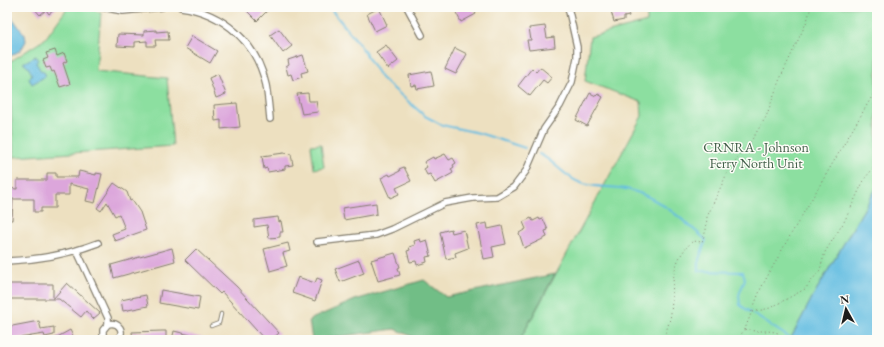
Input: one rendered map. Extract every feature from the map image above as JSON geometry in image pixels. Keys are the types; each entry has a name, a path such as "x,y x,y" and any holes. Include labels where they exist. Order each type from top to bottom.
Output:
{"street":[{"path":"101,7 123,11 162,7"},
{"path":"181,7 202,12 220,20 237,33 250,48 260,66 266,86 270,119"},
{"path":"407,7 422,36"},
{"path":"317,242 376,235 445,204 473,198 497,197 514,187 526,171 544,129 560,106 572,82 577,58 577,46 568,7"},
{"path":"7,261 77,251 98,243"},
{"path":"77,251 108,318 108,324 103,332 107,340"},
{"path":"108,324 116,324 120,327 122,333 117,340"}],"lane":[{"path":"211,326 219,323 221,314"}],"path":[{"path":"663,340 671,314 671,289 675,265 684,249 693,241 702,242 706,230 707,217 729,169 766,117 779,81 807,21 811,7"},
{"path":"737,340 744,329 762,288 787,241 877,88"},
{"path":"752,312 770,308 805,289 820,270 825,252 844,222 865,178 877,164"},
{"path":"744,329 755,332 771,331 778,333 780,340"}],"green space":[{"path":"68,7 88,7 101,13 96,71 167,78 173,146 14,157 8,63 45,39"},
{"name":"CRNRA - Johnson Ferry North Unit","path":"647,7 877,7 877,187 813,296 790,340 520,340 642,116 641,102 585,81 590,37 647,22"},
{"path":"321,144 324,167 314,169 311,145"},
{"path":"555,274 520,340 420,340 395,329 312,340 309,320 355,300 424,280 446,297"}],"water":[{"path":"7,11 25,35 26,41 21,50 7,58"},
{"path":"36,56 38,59 36,63 46,76 32,84 29,79 32,74 28,67 23,63"},
{"path":"877,187 877,331 872,340 790,340 813,296"}],"building":[{"path":"33,7 58,7 49,14 46,10 40,15"},
{"path":"243,7 271,7 257,21"},
{"path":"453,7 472,7 476,14 461,22"},
{"path":"610,7 627,7 629,16 624,17 624,20 614,22"},
{"path":"379,8 387,25 375,31 367,14"},
{"path":"545,26 547,38 554,37 555,47 529,50 527,40 531,40 529,28"},
{"path":"279,29 292,46 283,53 270,35"},
{"path":"156,30 156,32 168,31 169,40 155,40 156,46 147,46 147,41 135,42 135,47 117,46 118,34 144,35 144,31"},
{"path":"192,36 217,51 210,63 185,48"},
{"path":"386,45 398,61 388,69 376,52"},
{"path":"455,48 467,54 456,74 445,69"},
{"path":"55,50 57,56 64,53 67,61 63,63 70,84 60,87 54,71 52,72 50,67 46,68 43,60 48,58 46,53"},
{"path":"303,55 308,71 301,73 302,77 293,80 291,74 288,75 286,67 289,65 288,60"},
{"path":"540,67 552,77 547,83 543,80 530,96 518,86 532,68 536,72"},
{"path":"431,71 434,86 417,89 416,85 411,86 409,75"},
{"path":"218,74 226,94 216,98 209,78"},
{"path":"308,93 309,101 316,101 318,112 302,114 297,94"},
{"path":"590,93 596,96 598,94 603,97 587,126 576,120"},
{"path":"237,103 240,127 221,129 221,120 215,121 214,105"},
{"path":"284,153 291,154 293,165 285,166 285,169 268,172 267,168 264,169 262,156"},
{"path":"445,154 449,160 453,158 456,163 451,169 453,173 435,183 430,174 427,175 424,169 427,167 424,162 433,157 434,159"},
{"path":"404,167 411,181 396,188 399,194 390,198 381,178 389,174 390,176 400,171 399,169"},
{"path":"79,171 96,175 96,173 102,174 95,203 86,201 89,189 69,184 69,195 55,195 55,208 41,208 41,212 34,212 34,199 13,199 12,220 7,220 7,188 17,189 17,180 47,180 47,173 56,173 56,177 78,177"},
{"path":"114,183 127,192 130,201 132,200 140,212 146,230 115,241 112,234 125,229 119,214 115,216 107,202 101,211 97,208"},
{"path":"376,203 377,214 344,220 342,208"},
{"path":"278,217 279,222 281,221 283,232 280,232 280,237 269,238 267,225 254,227 254,220"},
{"path":"531,218 533,221 539,218 540,220 543,219 548,230 545,231 547,237 524,248 519,233 526,229 523,222"},
{"path":"487,223 488,229 502,226 506,244 492,247 494,257 484,259 477,225"},
{"path":"451,229 452,233 464,230 468,248 455,253 456,257 446,259 440,232"},
{"path":"420,239 421,242 427,240 431,256 426,257 427,262 417,265 416,261 410,262 407,251 410,250 409,247 415,245 414,241"},
{"path":"288,243 290,251 283,253 287,266 270,271 264,249"},
{"path":"172,248 175,261 114,278 111,265"},
{"path":"196,249 237,287 279,333 271,340 265,340 222,292 220,294 185,260"},
{"path":"395,253 400,267 398,268 400,275 378,281 371,260"},
{"path":"359,260 364,273 340,282 335,269"},
{"path":"298,277 315,283 317,278 322,280 315,301 292,293"},
{"path":"67,283 100,313 93,319 86,311 81,317 59,299 53,299"},
{"path":"7,284 53,284 53,299 7,299"},
{"path":"161,290 200,297 198,310 159,303"},
{"path":"146,295 148,306 123,311 121,300"},
{"path":"39,321 41,329 54,327 54,335 45,337 44,334 7,340 7,327"},
{"path":"70,330 75,340 52,340"},
{"path":"166,331 166,340 133,340 132,332"},
{"path":"174,331 203,338 203,340 172,340"}],"waterway":[{"path":"329,7 360,45 381,78 425,116 442,125 479,133 525,148"},
{"path":"539,154 570,177 581,183 593,186 630,190 651,198 671,210 706,240 699,259 699,271 743,272 745,279 739,295 740,305 750,312"},
{"path":"753,314 793,340"}]}
